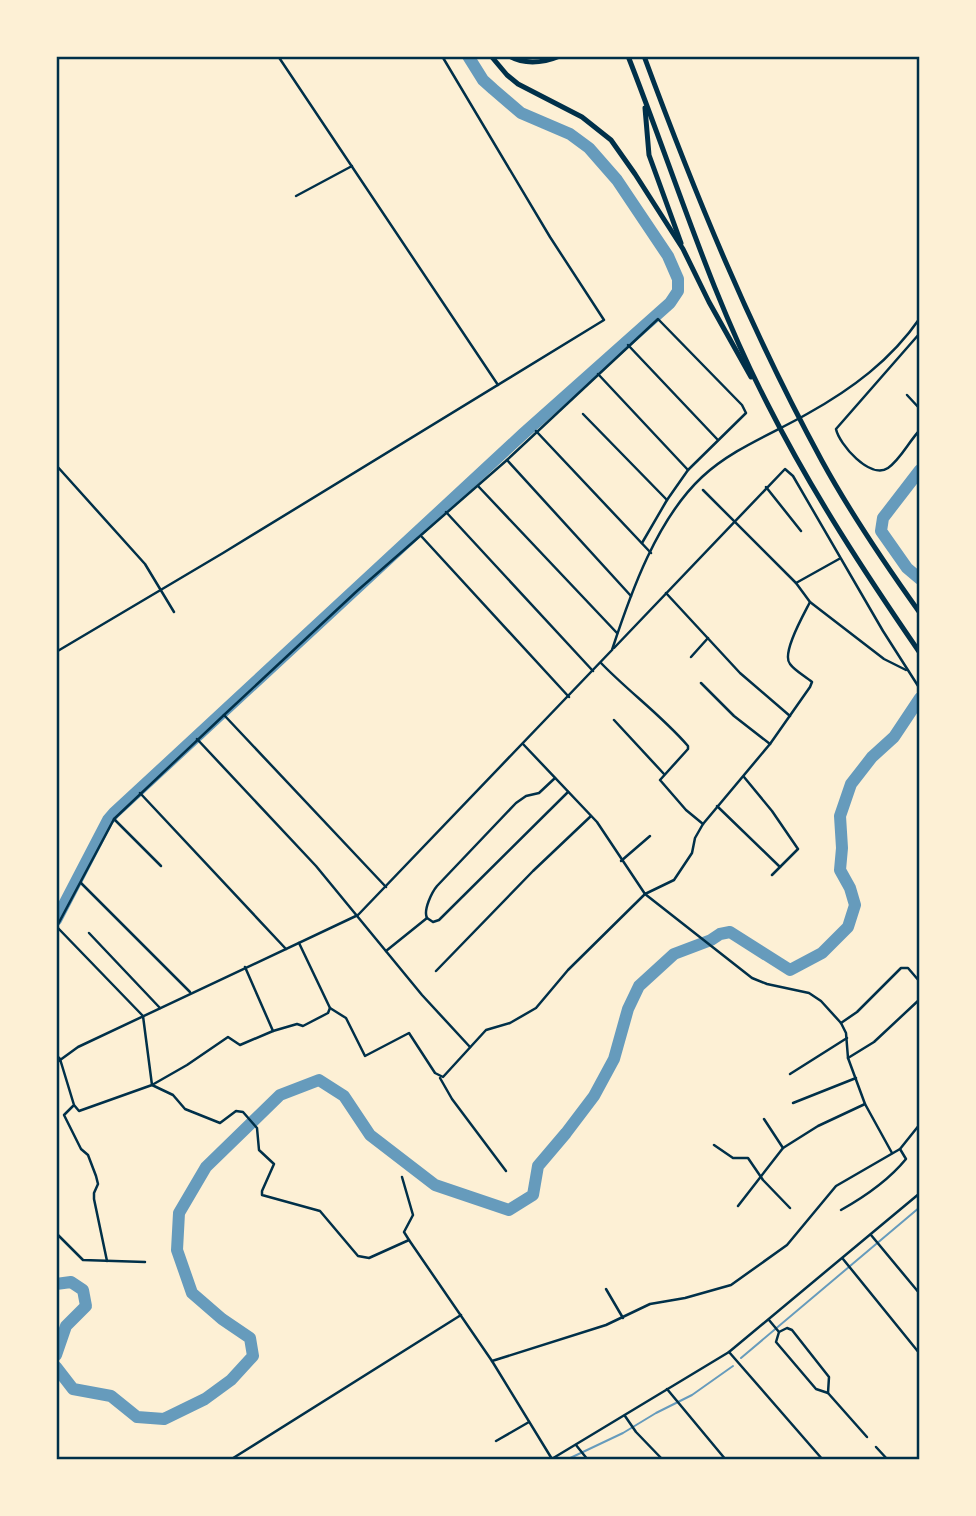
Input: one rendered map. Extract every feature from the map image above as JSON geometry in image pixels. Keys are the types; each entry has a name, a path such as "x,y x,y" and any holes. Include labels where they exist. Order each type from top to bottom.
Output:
{"highway":[{"path":"491,56 518,84 582,117 611,140 683,249"},
{"path":"509,56 516,60 538,62 560,56"},
{"path":"628,56 684,212 767,404"},
{"path":"644,56 696,194 757,330 822,461 884,563 920,613"},
{"path":"645,101 649,155 683,249 709,302 802,469 863,570 920,653"}],"street":[{"path":"278,56 498,385"},
{"path":"56,652 604,320 550,237 442,56"},
{"path":"296,196 352,166"},
{"path":"612,650 631,596 651,552 668,518 682,498 701,478 731,454 808,413 863,379 887,359 920,318"},
{"path":"152,1085 143,1016 56,927 114,819 358,591 507,460 655,319 660,320 746,412 688,470 642,543"},
{"path":"920,333 836,429 845,447 858,460 881,470 894,462 920,430"},
{"path":"628,345 717,439"},
{"path":"597,374 688,470"},
{"path":"907,395 920,409"},
{"path":"583,414 667,500"},
{"path":"536,431 651,552"},
{"path":"507,460 631,596"},
{"path":"56,465 145,564 174,612"},
{"path":"56,1063 78,1047 358,915 782,470 790,471 906,670 920,689"},
{"path":"478,486 617,633"},
{"path":"765,487 801,531"},
{"path":"703,490 796,583 810,603 884,659 906,670"},
{"path":"446,512 593,671"},
{"path":"422,536 569,696"},
{"path":"796,583 840,558"},
{"path":"666,593 754,686 790,716"},
{"path":"440,1078 445,1076 486,1030 510,1023 536,1009 568,970 645,894 674,880 692,854 695,838 702,824 770,744 812,683 788,663 787,657 795,632 810,603"},
{"path":"691,657 708,638"},
{"path":"601,663 688,746 661,781 702,824"},
{"path":"701,683 734,716 770,744"},
{"path":"224,715 386,887"},
{"path":"614,720 664,774"},
{"path":"197,739 358,915 470,1047"},
{"path":"523,743 592,816 645,894 700,939 758,981 797,989 816,998 841,1023 847,1038 848,1058 865,1104 892,1153"},
{"path":"744,777 797,848 772,875"},
{"path":"555,778 542,792 526,796 516,803 437,886 425,911 427,918 433,922 439,920 568,791"},
{"path":"140,793 286,949"},
{"path":"716,806 780,867"},
{"path":"436,971 533,871 592,816"},
{"path":"114,819 161,866"},
{"path":"621,861 650,836"},
{"path":"81,883 191,993"},
{"path":"386,951 427,918"},
{"path":"89,933 160,1008"},
{"path":"299,943 330,1008 346,1018 365,1056 409,1033 452,1099 506,1171"},
{"path":"245,967 273,1031"},
{"path":"841,1023 857,1012 903,967 908,968 920,982"},
{"path":"848,1058 874,1042 920,999"},
{"path":"56,1055 60,1059 74,1105 79,1111 85,1111 152,1085 228,1037 240,1045 273,1031 297,1024 303,1026 328,1013 330,1008"},
{"path":"790,1074 847,1038"},
{"path":"793,1103 856,1078"},
{"path":"152,1085 173,1095 185,1109 213,1122 224,1121 238,1110 244,1113 256,1126 258,1150 274,1164 262,1191 263,1196 320,1211 362,1258 409,1240"},
{"path":"738,1206 783,1148 818,1126 865,1104"},
{"path":"74,1105 64,1115 81,1149 86,1152 96,1176 98,1184 94,1193 95,1204 107,1261"},
{"path":"764,1119 783,1148"},
{"path":"492,1361 623,1318 652,1303 731,1285 787,1245 836,1186 900,1149 920,1124"},
{"path":"714,1145 733,1158 747,1157 760,1176 790,1208"},
{"path":"841,1210 875,1189 891,1175 906,1158 900,1149"},
{"path":"402,1177 413,1215 404,1232 492,1361 551,1460 577,1447 729,1352 920,1193"},
{"path":"56,1233 83,1260 145,1262"},
{"path":"871,1234 920,1294"},
{"path":"843,1259 920,1354"},
{"path":"606,1289 623,1318"},
{"path":"230,1460 460,1315"},
{"path":"769,1320 778,1331 776,1342 817,1390 828,1393 867,1437"},
{"path":"778,1331 787,1328 792,1330 829,1379 828,1393"},
{"path":"729,1352 823,1460"},
{"path":"667,1390 726,1460"},
{"path":"625,1416 636,1432 663,1460"},
{"path":"496,1441 529,1422"},
{"path":"577,1447 588,1460"},
{"path":"876,1447 888,1460"}],"waterway":[{"path":"56,920 114,813 523,434 670,303 678,291 678,279 668,256 617,180 589,148 570,134 521,113 483,80 468,56"},
{"path":"920,470 883,518 881,531 907,568 920,579"},
{"path":"56,1367 73,1389 111,1396 137,1417 164,1419 205,1399 231,1380 253,1356 250,1338 222,1319 192,1293 177,1250 179,1213 206,1167 280,1095 319,1080 344,1096 370,1135 435,1185 509,1210 533,1195 538,1166 594,1096 614,1059 628,1009 639,986 674,954 730,932 790,970 822,953 848,927 855,905 850,888 840,870 840,816 851,784 872,757 894,737 920,698"},
{"path":"741,1358 920,1207"},
{"path":"56,1284 71,1282 83,1290 86,1306 66,1326 56,1355"},
{"path":"566,1460 623,1433 692,1395 733,1366"}]}
